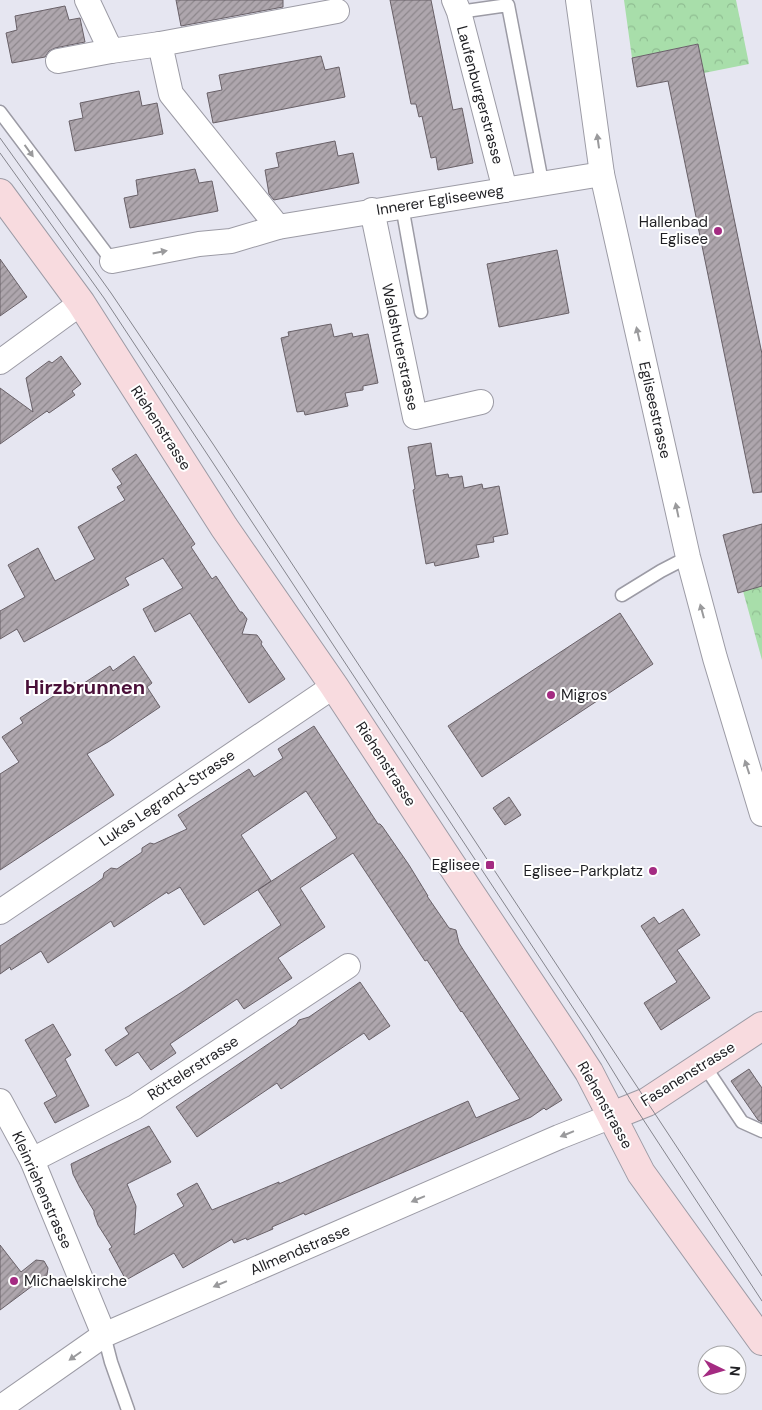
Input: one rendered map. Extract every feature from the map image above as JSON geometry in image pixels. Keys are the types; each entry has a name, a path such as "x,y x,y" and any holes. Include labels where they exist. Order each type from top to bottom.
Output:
{"main road":[{"name":"Riehenstrasse","path":"0,193 81,303 224,527 334,686 584,1065 641,1173 762,1341"},
{"name":"Fasanenstrasse","path":"612,1116 647,1102 762,1026"}],"street":[{"path":"87,0 111,51"},
{"name":"Egliseestrasse","path":"578,0 602,174 688,557 717,667 762,814"},
{"name":"Laufenburgerstrasse","path":"456,6 505,190"},
{"path":"58,61 337,11"},
{"path":"160,44 171,94 278,226"},
{"name":"Innerer Egliseeweg","path":"112,261 200,244 231,241 278,226 505,190 542,182 602,174"},
{"name":"Waldshuterstrasse","path":"372,210 415,417 481,402"},
{"path":"0,362 81,303"},
{"name":"Lukas Legrand-Strasse","path":"0,912 334,686"},
{"name":"Röttelerstrasse","path":"32,1160 135,1107 348,966"},
{"name":"Kleinriehenstrasse","path":"2,1110 32,1160 104,1335"},
{"name":"Allmendstrasse","path":"0,1408 104,1335 559,1137 612,1116"}],"lane":[{"path":"456,6 508,5 542,182"},
{"path":"0,112 112,261"},
{"path":"402,206 421,312"},
{"path":"622,595 688,557"},
{"path":"704,1066 742,1122 762,1131"},
{"path":"104,1335 111,1362 128,1410"}],"green space":[{"path":"624,0 736,0 749,64 704,73 697,44 632,58"},
{"path":"762,586 762,660 743,591"}],"building":[{"path":"176,0 283,0 283,7 181,26"},
{"path":"390,0 431,0 453,110 462,108 473,163 438,170 436,157 431,158 422,116 419,117 416,104 411,104"},
{"path":"65,6 69,20 80,18 85,42 55,48 49,51 45,57 12,63 6,33 17,30 15,16"},
{"name":"Hallenbad Eglisee","path":"698,44 762,354 762,492 753,493 668,81 637,87 632,58"},
{"path":"321,56 325,70 339,67 345,97 213,123 207,93 222,90 219,75"},
{"path":"139,91 142,106 157,103 163,134 75,151 69,121 83,118 80,103"},
{"path":"335,141 338,156 353,153 359,183 274,200 269,194 265,170 279,167 276,153"},
{"path":"195,169 199,183 212,181 218,211 130,228 124,198 138,195 136,180"},
{"path":"557,250 569,313 499,327 487,264"},
{"path":"0,259 27,297 0,316"},
{"path":"331,324 334,337 352,333 353,337 368,334 378,383 363,386 363,390 345,393 348,406 305,415 304,411 297,412 281,338 289,336 288,332"},
{"path":"61,356 81,384 72,391 75,395 49,413 47,411 0,444 0,388 33,412 26,378 49,361 52,363"},
{"path":"431,443 436,476 448,474 449,478 462,476 464,488 482,484 483,489 499,486 508,534 493,537 494,542 476,545 479,557 435,566 434,562 426,564 413,490 415,489 408,447"},
{"path":"136,454 195,544 191,547 212,579 216,576 240,612 247,619 242,634 257,635 285,679 249,703 190,613 155,632 143,609 183,588 163,558 125,578 129,585 24,642 17,629 0,639 0,611 25,597 8,565 38,548 55,581 95,559 78,527 125,500 117,487 122,484 112,469"},
{"path":"762,524 762,586 738,593 723,535"},
{"name":"Migros","path":"620,613 653,664 482,777 448,726"},
{"path":"134,656 152,683 147,687 160,707 87,754 114,795 0,870 0,774 19,762 2,737 23,723 20,718 75,682 78,687 110,666 113,671"},
{"path":"314,726 378,824 382,826 409,865 449,928 456,930 459,943 562,1100 546,1110 544,1108 531,1117 305,1215 304,1213 247,1240 246,1238 234,1243 232,1239 183,1268 174,1253 126,1280 109,1249 112,1247 98,1225 94,1211 73,1174 71,1164 149,1126 171,1162 127,1184 136,1206 134,1235 184,1206 177,1194 197,1183 212,1210 279,1182 279,1184 468,1101 476,1118 520,1099 353,853 300,888 325,927 278,958 292,978 244,1009 237,999 170,1044 176,1053 151,1070 138,1052 116,1066 105,1050 129,1034 125,1028 281,925 258,890 337,838 306,791 241,835 271,881 204,925 180,887 168,894 167,892 114,927 111,921 48,963 41,951 11,970 10,967 0,974 0,946 95,884 111,868 117,869 142,852 142,848 187,829 178,815 249,769 254,777 283,758 278,749"},
{"path":"509,797 521,815 505,825 493,808"},
{"path":"683,909 700,935 677,950 710,998 661,1030 644,1003 677,982 641,926 654,917 659,924"},
{"path":"360,982 390,1026 369,1040 364,1033 281,1089 277,1083 197,1137 176,1107 296,1025 299,1020 309,1017"},
{"path":"53,1024 71,1055 65,1059 89,1106 55,1123 44,1103 57,1096 25,1040"},
{"path":"749,1069 762,1088 762,1122 758,1120 731,1081"},
{"name":"Michaelskirche","path":"0,1245 21,1272 36,1260 44,1261 48,1268 47,1275 0,1310"}],"tram line":[{"path":"0,138 111,293 213,444 762,1276"},
{"path":"0,153 104,298 589,1032 635,1107 762,1301"}],"place":[{"name":"Hallenbad Eglisee","path":"718,231"},
{"name":"Migros","path":"551,695"},
{"name":"Eglisee","path":"490,865"},
{"name":"Eglisee-Parkplatz","path":"653,871"},
{"name":"Michaelskirche","path":"14,1281"}],"district":[{"name":"Hirzbrunnen","path":"85,687"}]}
